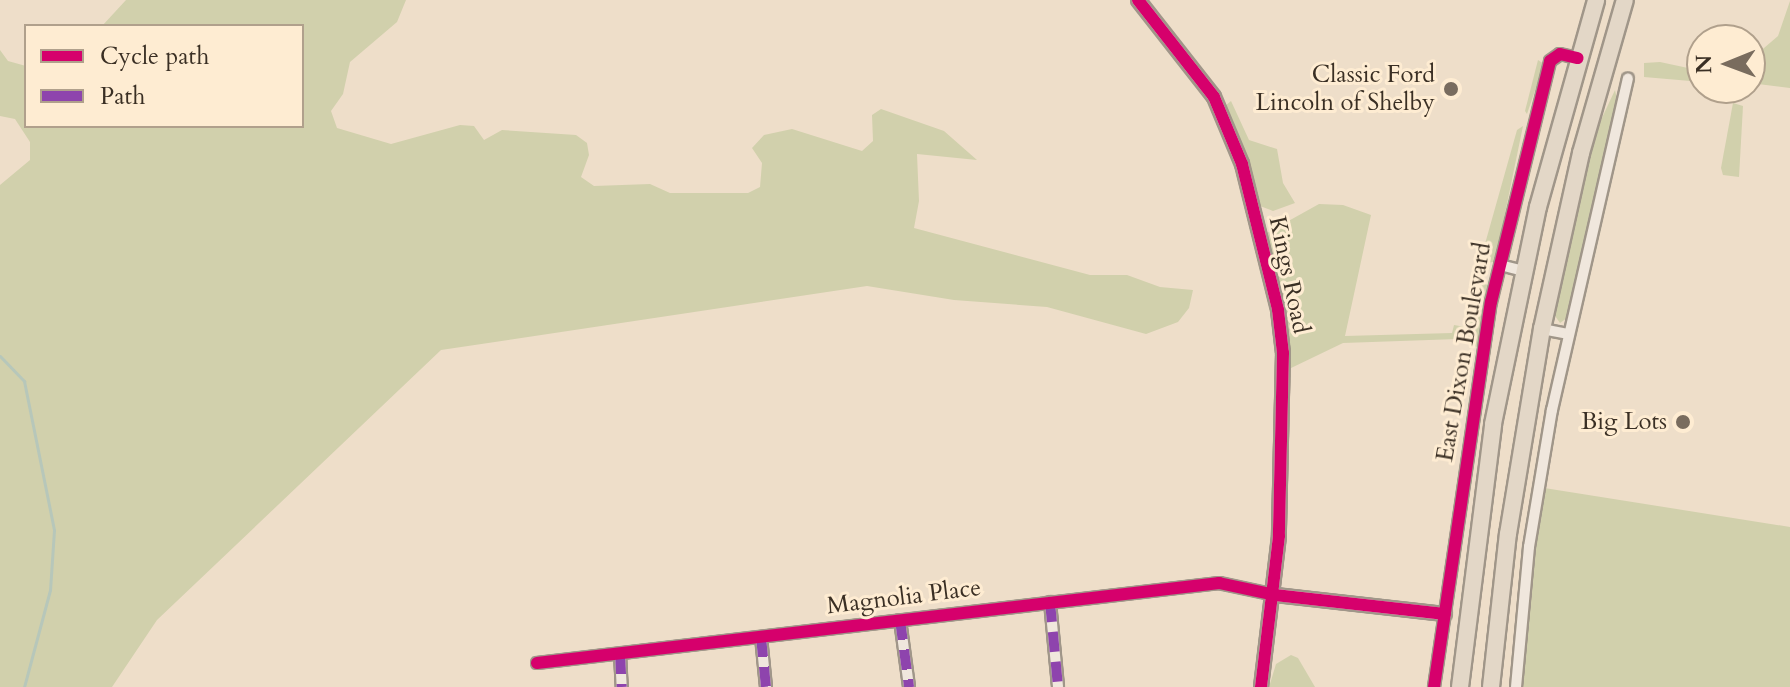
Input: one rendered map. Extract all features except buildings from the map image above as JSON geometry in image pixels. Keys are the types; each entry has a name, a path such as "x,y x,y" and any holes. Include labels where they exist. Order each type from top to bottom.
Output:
{"highway":[{"path":"1491,687 1508,534 1542,329 1581,153 1625,0"},
{"name":"East Dixon Boulevard","path":"1460,687 1493,424 1524,271 1593,3"}],"street":[{"name":"Kings Road","path":"1138,0 1214,97 1242,164 1278,310 1283,414 1275,595 1261,687"},
{"name":"East Dixon Boulevard","path":"1434,687 1476,392 1500,265 1550,61 1560,54 1578,58"},
{"path":"1516,687 1531,533 1568,334 1628,79"},
{"path":"1500,265 1524,271"},
{"path":"1542,329 1568,334"},
{"name":"Magnolia Place","path":"537,663 1219,583 1275,595"},
{"path":"1275,595 1445,614"},
{"path":"1050,602 1058,687"},
{"path":"900,620 909,687"},
{"path":"761,637 766,687"},
{"path":"620,654 622,687"}],"green space":[{"path":"126,0 406,0 397,22 350,62 343,94 331,111 337,128 391,144 460,125 474,126 484,140 502,130 576,135 587,143 589,155 581,177 594,186 650,184 670,193 748,193 760,187 762,163 752,148 764,135 792,129 862,151 873,141 872,115 881,109 944,131 977,160 917,154 919,201 914,228 1090,275 1127,275 1160,287 1193,290 1189,308 1178,322 1146,334 1047,307 954,300 867,286 441,350 157,620 112,687 0,687 0,185 30,160 30,142 15,119 0,116 0,50 8,61 24,65 24,128 304,128 304,24 104,24"},
{"path":"1790,1 1790,88 1766,85 1766,46 1778,36"},
{"path":"1538,60 1544,64 1527,114 1525,111"},
{"path":"1660,62 1686,68 1686,81 1644,77 1644,63"},
{"path":"1615,90 1618,104 1567,318 1560,323 1553,313 1593,137"},
{"path":"1231,101 1249,140 1277,149 1283,183 1295,203 1273,211 1260,206 1225,106"},
{"path":"1733,104 1736,104 1743,106 1739,177 1723,175 1721,168"},
{"path":"1523,126 1495,262 1480,263 1487,259 1483,251 1517,130"},
{"path":"1319,204 1343,205 1371,215 1345,336 1452,333 1454,325 1465,327 1473,291 1480,288 1477,279 1489,286 1477,347 1458,339 1343,343 1289,369 1267,233"},
{"path":"1538,487 1790,527 1790,687 1517,687"},
{"path":"1291,655 1298,658 1315,687 1269,687 1276,664"}],"waterway":[{"path":"0,356 24,381 54,530 50,590 24,687"}],"marked path":[{"path":"1050,602 1058,687"},
{"path":"900,620 909,687"},
{"path":"761,637 766,687"},
{"path":"620,654 622,687"}],"cycle path":[{"path":"1138,0 1214,97 1242,164 1278,310 1283,353 1279,536 1261,687"},
{"path":"1434,687 1491,302 1550,61 1560,54 1578,58"},
{"path":"537,663 1219,583 1275,595 1445,614"}],"place":[{"name":"Classic Ford Lincoln of Shelby","path":"1451,89"},
{"name":"Big Lots","path":"1683,422"}]}
